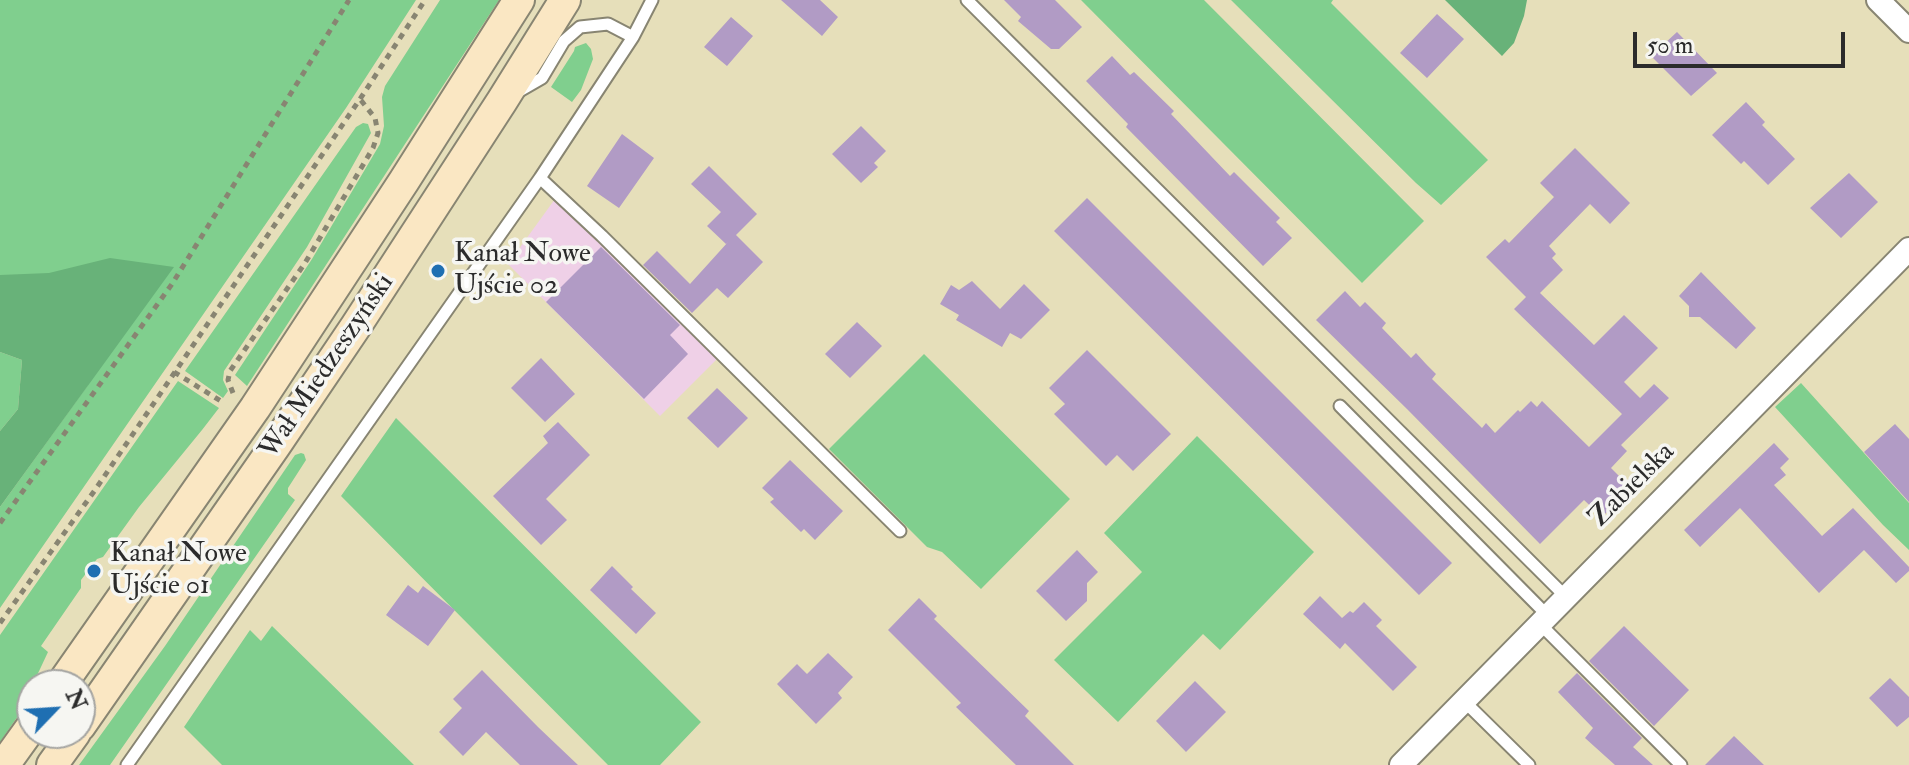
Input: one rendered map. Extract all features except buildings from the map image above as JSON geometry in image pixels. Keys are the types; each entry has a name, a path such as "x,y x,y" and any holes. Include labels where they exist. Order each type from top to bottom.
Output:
{"main road":[{"name":"Wał Miedzeszyński","path":"72,669 255,408 519,0"},
{"name":"Wał Miedzeszyński","path":"96,703 399,262 565,0"},
{"path":"4,765 16,748"}],"street":[{"path":"1878,0 1909,31"},
{"name":"Zabielska","path":"1401,765 1909,249"}],"lane":[{"path":"127,765 540,178 633,37 652,0"},
{"path":"967,0 1566,597"},
{"path":"502,101 542,78 564,41 580,27 608,24 633,37"},
{"path":"540,178 900,531"},
{"path":"1340,406 1681,765"},
{"path":"1464,701 1529,765"}],"path":[{"path":"0,523 172,284 349,0"},
{"path":"0,623 95,490 425,0"},
{"path":"234,395 228,380 230,371 305,263 373,148 378,133 375,118 360,99"},
{"path":"174,372 227,406"}],"shaded area":[{"path":"555,199 717,359 660,416 508,264"}],"green space":[{"path":"0,0 416,0 346,108 0,608 0,507 88,385 0,296"},
{"path":"440,0 499,0 247,386 235,375 312,259 380,144 384,126 382,97 385,86"},
{"path":"1081,0 1204,0 1424,221 1362,283"},
{"path":"1231,0 1333,0 1331,3 1488,160 1441,205"},
{"path":"1445,0 1527,0 1514,43 1502,56"},
{"path":"586,43 593,59 581,90 572,102 551,87 575,47"},
{"path":"368,124 371,133 307,247 224,371 223,380 228,391 223,398 185,371 356,127"},
{"path":"110,258 174,267 0,507 0,431 18,409 22,360 0,352 0,275 49,273"},
{"path":"0,352 22,360 18,409 0,431"},
{"path":"924,354 1070,499 981,589 942,552 927,547 829,449"},
{"path":"178,381 219,408 103,557 97,559 81,580 81,588 41,646 48,652 40,669 16,669 16,719 0,742 0,635"},
{"path":"1801,383 1909,503 1909,550 1775,407"},
{"path":"396,418 701,722 660,765 608,765 341,496"},
{"path":"1197,436 1314,552 1220,650 1203,634 1118,722 1054,660 1142,572 1104,533"},
{"path":"304,454 306,460 288,488 288,494 295,500 110,765 79,765 91,749 96,749 96,741 295,455"},
{"path":"272,626 414,765 222,765 184,727 250,630 261,641"}],"place":[{"name":"Kanał Nowe Ujście 02","path":"438,271"},
{"name":"Kanał Nowe Ujście 01","path":"94,571"}]}
